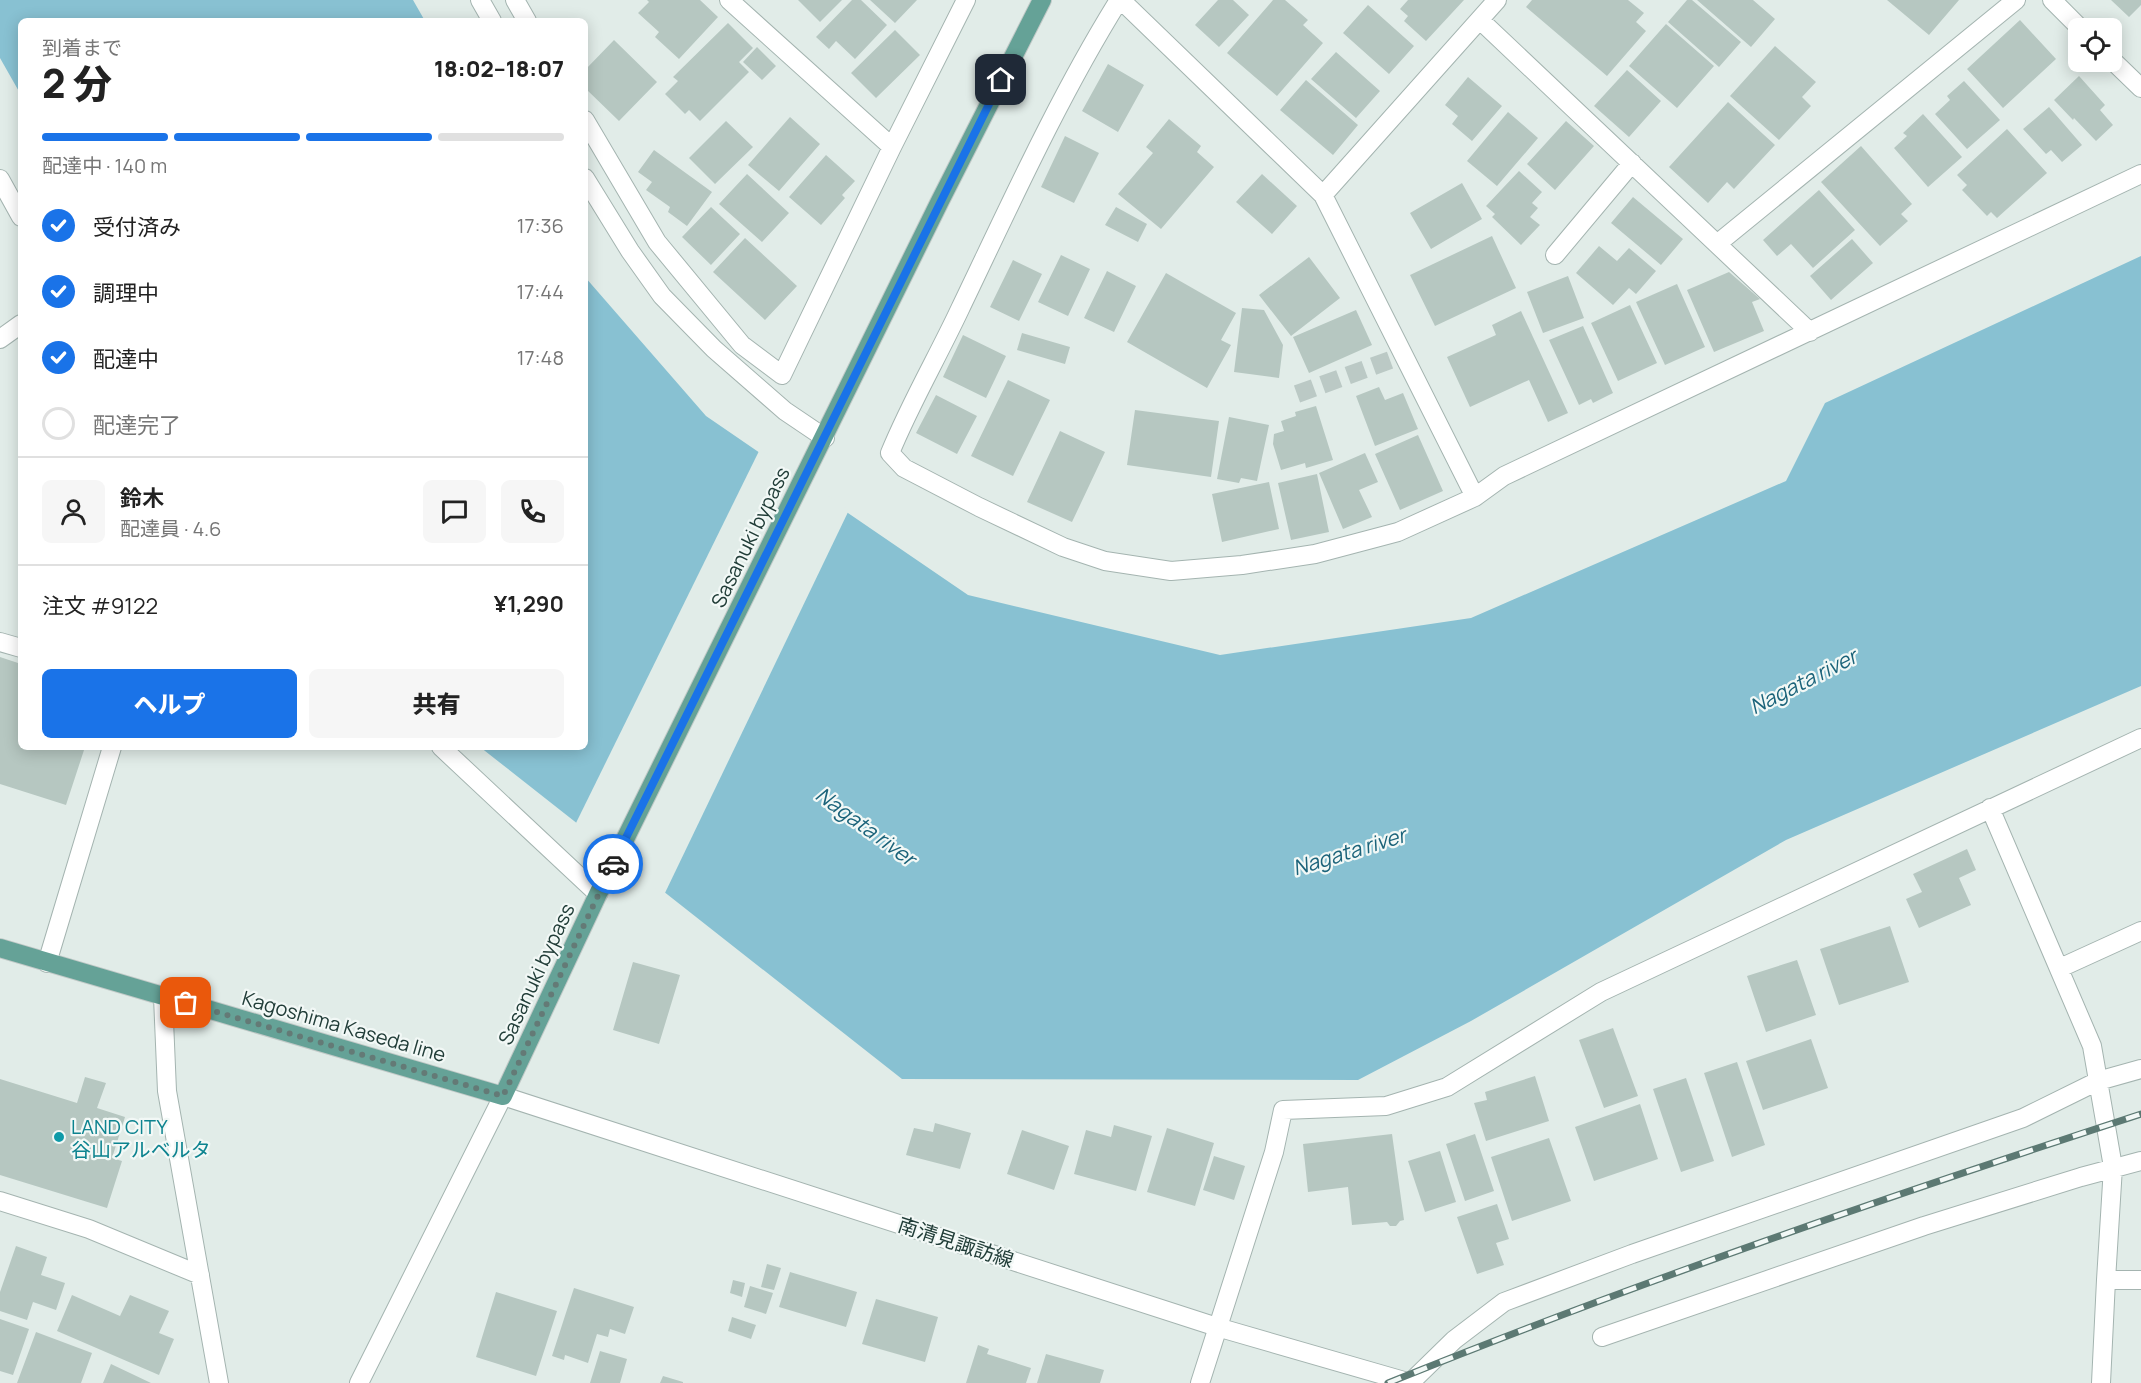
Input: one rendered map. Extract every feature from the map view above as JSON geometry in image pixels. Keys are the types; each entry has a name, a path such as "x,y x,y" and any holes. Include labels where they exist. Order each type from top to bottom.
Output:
{"main road":[{"name":"Sasanuki bypass","path":"503,1096 598,894 940,201 1042,0"},
{"name":"Kagoshima Kaseda line","path":"0,948 503,1096"}],"street":[{"path":"480,0 490,18"},
{"path":"515,0 525,18"},
{"path":"729,0 892,147"},
{"path":"588,125 657,242 742,345 783,375 892,147 966,0"},
{"path":"1475,497 1323,195 1120,0 1102,27 1023,176 890,453 904,468 979,507 1063,547 1105,561 1170,571 1242,565 1315,554 1398,532 1475,497 1504,476 2141,174"},
{"path":"1323,195 1497,0"},
{"path":"1718,244 2016,0"},
{"path":"2052,0 2070,18"},
{"path":"1480,20 1810,332"},
{"path":"2122,70 2141,88"},
{"path":"1556,255 1632,163"},
{"path":"0,179 18,212"},
{"path":"588,183 630,251 662,296 714,349 785,411 825,438"},
{"path":"0,339 18,326"},
{"path":"0,642 18,647"},
{"path":"1200,1383 1274,1152 1283,1110 1386,1106 1447,1087 1600,992 2141,738"},
{"path":"47,963 111,750"},
{"path":"444,750 598,894"},
{"path":"1990,808 2092,1046 2113,1167 2101,1383"},
{"path":"2060,968 2141,931"},
{"path":"163,997 167,1091 219,1383"},
{"path":"1411,1383 1454,1340 1504,1302 1632,1254 2023,1118 2098,1081 2141,1069"},
{"path":"359,1383 503,1096"},
{"name":"南清見諏訪線","path":"503,1096 1217,1327 1411,1383"},
{"path":"1602,1337 1913,1230 2113,1167 2141,1161"},
{"path":"0,1201 89,1229 200,1275"},
{"path":"2106,1280 2141,1280"}],"water":[{"path":"0,0 413,0 423,18 18,18 18,90 0,58"},
{"name":"Nagata river","path":"2141,256 2141,686 1786,840 1471,1021 1358,1080 902,1079 484,750 588,750 588,280 706,416 968,595 1220,655 1471,618 1786,481 1825,403"}],"pier":[{"path":"760,449 849,510 664,895 575,825"}],"building":[{"path":"647,0 700,0 718,17 679,59 655,37 659,32 638,13 649,2"},
{"path":"798,0 842,0 820,22"},
{"path":"852,0 861,0 887,25 855,59 836,41 829,49 816,37"},
{"path":"870,0 917,0 895,23"},
{"path":"1218,0 1233,0 1249,15 1219,47 1195,25"},
{"path":"1273,0 1285,0 1308,20 1303,25 1323,43 1277,96 1227,53"},
{"path":"1408,0 1464,0 1426,41 1404,21 1408,16 1400,9"},
{"path":"1532,0 1628,0 1644,13 1636,22 1646,31 1607,76 1526,7"},
{"path":"1687,0 1692,0 1741,42 1719,67 1668,22"},
{"path":"1697,0 1753,0 1775,19 1751,47"},
{"path":"1887,0 1959,0 1929,35"},
{"path":"2111,0 2141,0 2141,5 2129,17"},
{"path":"1368,5 1414,46 1389,74 1343,33"},
{"path":"2020,20 2056,59 2003,108 1967,69"},
{"path":"728,23 753,48 739,62 749,72 700,121 689,110 685,114 665,94 678,81 673,77"},
{"path":"1666,24 1714,66 1677,108 1629,66"},
{"path":"895,30 920,55 876,98 851,73"},
{"path":"614,40 657,82 619,121 588,91 588,67"},
{"path":"1775,46 1816,82 1802,97 1811,106 1779,140 1730,96"},
{"path":"757,47 776,66 762,80 743,62"},
{"path":"1336,52 1380,91 1356,118 1311,79"},
{"path":"1108,64 1144,85 1118,132 1082,111"},
{"path":"1627,70 1661,101 1629,137 1594,106"},
{"path":"2079,76 2105,105 2100,110 2113,125 2096,141 2054,100"},
{"path":"1468,77 1502,106 1472,141 1452,124 1458,116 1445,105"},
{"path":"1306,80 1358,125 1333,155 1280,110"},
{"path":"1964,81 2000,120 1967,149 1935,114 1950,100 1947,96"},
{"path":"1728,102 1775,145 1734,189 1727,182 1708,203 1669,167"},
{"path":"2049,107 2082,145 2062,162 2051,150 2046,154 2023,129"},
{"path":"1508,112 1538,138 1497,186 1467,161"},
{"path":"1923,114 1962,157 1928,187 1894,148 1907,136 1903,133"},
{"path":"790,117 820,144 779,191 748,165"},
{"path":"1169,119 1201,146 1197,152 1214,167 1161,229 1118,194 1153,153 1146,147"},
{"path":"726,121 753,147 715,184 689,158"},
{"path":"1566,121 1594,146 1555,190 1527,164"},
{"path":"2007,129 2047,173 1997,218 1991,212 1987,216 1962,190 1967,185 1957,175"},
{"path":"1065,136 1099,153 1074,203 1041,187"},
{"path":"1861,146 1912,204 1901,214 1908,221 1880,246 1821,182"},
{"path":"654,150 712,192 687,226 668,212 670,207 646,190 652,182 638,172"},
{"path":"826,155 855,181 842,195 845,198 821,225 789,197"},
{"path":"1519,171 1542,192 1532,203 1538,208 1530,217 1540,225 1521,245 1492,217 1495,214 1486,206"},
{"path":"747,174 789,213 762,242 719,204"},
{"path":"1262,174 1297,206 1272,234 1236,202"},
{"path":"1462,183 1482,219 1431,249 1410,213"},
{"path":"1819,190 1855,230 1813,268 1791,244 1777,256 1763,240"},
{"path":"1633,197 1683,239 1661,265 1611,223"},
{"path":"711,207 740,234 711,265 682,237"},
{"path":"1116,207 1147,224 1138,242 1105,225"},
{"path":"1492,236 1516,288 1435,326 1410,275"},
{"path":"745,238 797,286 765,320 713,272"},
{"path":"1852,239 1873,263 1831,300 1810,276"},
{"path":"1599,246 1617,261 1629,248 1656,271 1636,294 1629,288 1613,305 1576,273"},
{"path":"1061,255 1090,269 1068,316 1038,302"},
{"path":"1309,257 1340,298 1291,336 1259,295"},
{"path":"1013,260 1042,274 1019,321 990,307"},
{"path":"1107,271 1136,286 1114,332 1084,318"},
{"path":"1729,272 1760,299 1752,302 1764,331 1714,352 1687,290"},
{"path":"1166,273 1236,313 1221,340 1231,345 1207,388 1127,342"},
{"path":"1568,276 1584,318 1543,333 1527,292"},
{"path":"1677,284 1705,347 1665,365 1636,302"},
{"path":"1630,305 1657,363 1618,381 1591,323"},
{"path":"1242,308 1264,310 1283,345 1279,378 1234,372"},
{"path":"1356,310 1372,345 1309,373 1293,337"},
{"path":"1521,311 1568,413 1548,422 1529,380 1470,407 1447,357 1496,335 1492,325"},
{"path":"1583,326 1613,393 1593,403 1591,399 1579,405 1549,340"},
{"path":"1022,333 1070,347 1065,364 1017,350"},
{"path":"963,335 1006,356 986,398 943,377"},
{"path":"1008,380 1050,400 1013,476 971,456"},
{"path":"1379,387 1385,400 1403,393 1418,429 1375,446 1356,396"},
{"path":"936,395 977,416 957,454 916,433"},
{"path":"1316,406 1333,460 1306,468 1305,463 1281,470 1273,444 1274,434 1284,431 1281,421 1296,416 1295,412"},
{"path":"1135,410 1219,421 1211,477 1127,465"},
{"path":"1229,417 1269,425 1257,481 1241,478 1239,483 1217,479"},
{"path":"1060,431 1105,452 1072,522 1027,502"},
{"path":"1418,435 1443,491 1400,510 1375,454"},
{"path":"1365,453 1378,482 1359,490 1372,517 1343,529 1319,473"},
{"path":"1317,474 1329,532 1291,540 1278,483"},
{"path":"1269,482 1279,529 1222,542 1212,494"},
{"path":"0,657 18,663 18,750 84,750 66,805 0,784"},
{"path":"1967,849 1976,870 1959,878 1971,905 1919,928 1906,899 1922,892 1913,874"},
{"path":"1890,926 1909,982 1839,1005 1820,949"},
{"path":"1797,960 1816,1015 1766,1032 1747,976"},
{"path":"633,962 680,975 659,1044 613,1030"},
{"path":"1613,1028 1638,1096 1604,1108 1579,1040"},
{"path":"1811,1039 1828,1088 1763,1110 1746,1061"},
{"path":"1737,1062 1765,1145 1732,1157 1704,1073"},
{"path":"1535,1076 1549,1121 1486,1141 1474,1103 1487,1100 1485,1092"},
{"name":"LAND CITY 谷山アルベルタ","path":"85,1077 106,1083 97,1108 125,1117 112,1158 122,1161 107,1208 0,1175 0,1079 77,1103"},
{"path":"1686,1078 1714,1161 1681,1172 1653,1089"},
{"path":"1640,1104 1658,1159 1594,1181 1575,1127"},
{"path":"935,1123 971,1133 960,1169 906,1155 914,1128 933,1132"},
{"path":"1114,1125 1152,1136 1136,1191 1074,1174 1086,1130 1111,1137"},
{"path":"1167,1128 1214,1143 1195,1206 1147,1192"},
{"path":"1022,1130 1069,1146 1054,1190 1007,1174"},
{"path":"1392,1134 1404,1220 1396,1226 1390,1226 1387,1222 1352,1225 1348,1187 1308,1192 1303,1144"},
{"path":"1475,1134 1494,1191 1465,1201 1446,1144"},
{"path":"1549,1138 1571,1201 1512,1221 1491,1157"},
{"path":"1440,1151 1456,1202 1425,1212 1408,1161"},
{"path":"1214,1156 1245,1166 1234,1200 1203,1190"},
{"path":"1497,1204 1509,1239 1496,1243 1504,1265 1477,1274 1457,1217"},
{"path":"16,1246 47,1257 41,1275 65,1283 56,1310 33,1302 27,1320 0,1311 0,1292"},
{"path":"767,1264 781,1268 774,1290 761,1287"},
{"path":"790,1272 857,1292 846,1327 779,1307"},
{"path":"733,1280 745,1283 742,1297 730,1293"},
{"path":"750,1286 773,1293 766,1314 744,1307"},
{"path":"574,1288 634,1307 625,1334 610,1329 608,1337 597,1334 588,1363 565,1355 564,1360 552,1356"},
{"path":"496,1292 557,1311 536,1376 476,1357"},
{"path":"72,1295 120,1316 130,1295 169,1311 159,1333 174,1339 159,1375 57,1331"},
{"path":"876,1299 938,1317 925,1362 862,1344"},
{"path":"732,1317 756,1325 751,1339 728,1331"},
{"path":"0,1319 29,1329 13,1375 0,1371"},
{"path":"36,1332 92,1353 81,1383 17,1383"},
{"path":"978,1345 989,1349 987,1354 1031,1368 1026,1383 966,1383"},
{"path":"600,1351 627,1359 620,1383 590,1383"},
{"path":"1046,1354 1104,1370 1100,1383 1037,1383"},
{"path":"111,1364 151,1383 103,1383"},
{"path":"663,1376 683,1382 683,1383 660,1383"}],"tunnel":[{"path":"1297,394 1404,355"}],"railway":[{"path":"1388,1383 1574,1310 1762,1242 2141,1114"}],"way so far":[{"path":"186,1003 503,1096 613,864"}],"place":[{"name":"LAND CITY 谷山アルベルタ","path":"59,1137"}],"route":[{"path":"613,864 1001,80"}]}
